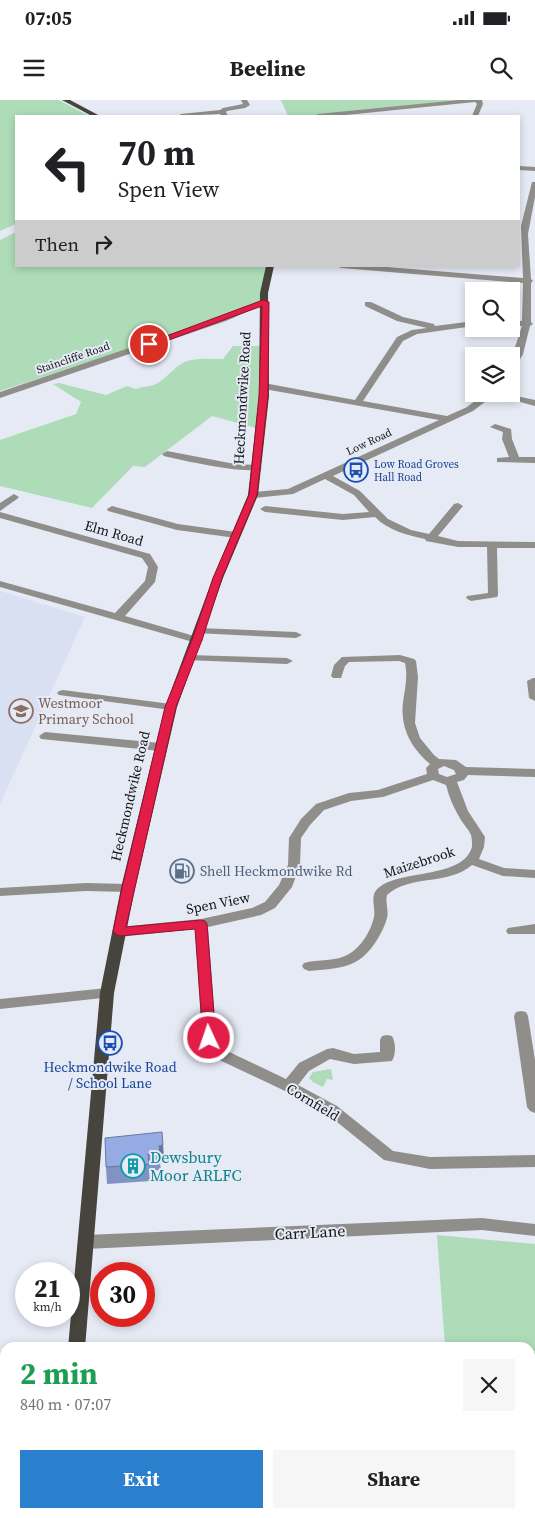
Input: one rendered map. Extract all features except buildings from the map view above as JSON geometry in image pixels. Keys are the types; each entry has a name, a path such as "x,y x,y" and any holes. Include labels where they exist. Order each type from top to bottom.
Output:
{"main road":[{"path":"65,100 95,115"},
{"name":"Heckmondwike Road","path":"77,1342 107,993 128,888 170,707 218,578 253,495 264,386 264,293 270,267"}],"street":[{"path":"180,114 224,114 225,109 247,105 244,100"},
{"path":"343,115 478,100 480,104 475,115"},
{"path":"406,115 409,107"},
{"path":"520,168 535,169"},
{"path":"520,352 530,324 529,281 524,240 526,221 535,184"},
{"path":"526,221 535,221"},
{"path":"356,267 439,270 529,281"},
{"name":"Staincliffe Road","path":"0,395 214,322 265,302"},
{"path":"368,304 400,319 437,327"},
{"path":"358,402 400,339 405,327 400,319"},
{"path":"520,323 530,324"},
{"path":"400,339 415,332 437,327 465,325"},
{"path":"264,386 448,419"},
{"path":"520,399 535,403"},
{"name":"Low Road","path":"253,495 290,492 470,409 479,402"},
{"path":"495,427 508,431 507,439 515,460"},
{"path":"167,454 235,468 257,468"},
{"path":"500,460 535,460"},
{"path":"326,476 357,493 384,522 430,539 458,544 492,546 535,544"},
{"path":"0,508 14,497"},
{"path":"430,539 458,506"},
{"path":"112,509 177,527 236,535"},
{"path":"265,509 343,517 375,514"},
{"name":"Elm Road","path":"0,516 146,556 153,567 150,582 117,618"},
{"path":"471,598 493,595 492,546"},
{"path":"0,584 117,618 198,636 296,635"},
{"path":"189,658 288,661"},
{"path":"338,676 340,665 346,659 400,658 410,661 413,684 408,706 409,727 415,744 441,780 452,781 460,778 462,771"},
{"path":"533,681 535,698"},
{"path":"63,693 170,707"},
{"path":"45,736 160,747"},
{"path":"435,770 452,763 462,771 535,773"},
{"name":"Spen View","path":"119,932 201,924 256,912 270,905 285,887 294,865 295,838 305,822 320,806 349,797 379,794 435,770"},
{"name":"Maizebrook","path":"309,966 345,962 354,959 362,952 380,920 379,897 383,890 394,884 459,868 470,860 478,847 478,836 467,821 454,792 452,781"},
{"path":"470,860 503,872 535,874"},
{"path":"0,892 86,887 128,888"},
{"name":"Cornfield","path":"201,924 209,1038 213,1048 225,1058 288,1086 332,1110 390,1156 430,1163 535,1161"},
{"path":"513,931 535,929"},
{"path":"0,1004 107,993"},
{"path":"521,1016 535,1107"},
{"path":"288,1086 304,1067 327,1054 333,1053 354,1059 387,1057 386,1040"},
{"name":"Carr Lane","path":"86,1242 482,1224 535,1230"}],"shaded area":[{"name":"Westmoor Primary School","path":"0,591 85,617 0,804"}],"green space":[{"path":"0,100 59,100 87,115 15,115 15,224 0,231"},
{"path":"281,100 479,100 328,115 288,115"},
{"path":"15,232 15,267 270,267 265,302 223,319 0,391 0,240"},
{"path":"233,346 263,346 260,429 212,416 145,467 133,466 92,508 0,486 0,440 76,414 81,402 53,384 59,383 106,395 127,386 136,389 158,383 186,361 223,359"},
{"path":"331,1069 333,1080 327,1079 323,1087 309,1078 313,1072"},
{"path":"437,1235 535,1244 535,1342 445,1342"}],"place":[{"name":"Low Road Groves Hall Road","path":"356,470"},
{"name":"Westmoor Primary School","path":"21,711"},
{"name":"Shell Heckmondwike Rd","path":"182,871"},
{"name":"Heckmondwike Road / School Lane","path":"110,1043"},
{"name":"Dewsbury Moor ARLFC","path":"133,1166"}],"route":[{"path":"149,344 265,302 263,346 264,396 253,495 218,578 197,640 170,707 119,932 201,924 209,1038"}]}
